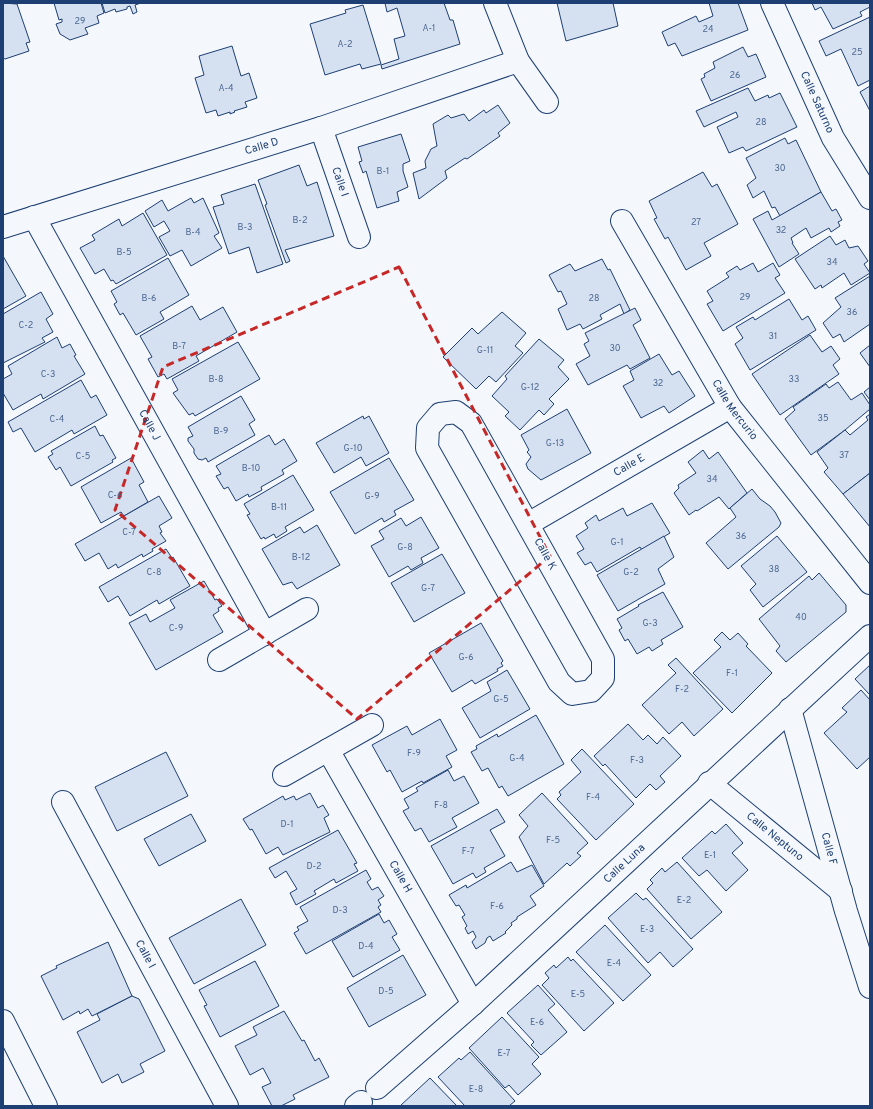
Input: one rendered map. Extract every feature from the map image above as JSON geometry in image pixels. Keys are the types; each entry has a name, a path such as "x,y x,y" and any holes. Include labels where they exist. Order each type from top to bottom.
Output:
{"street":[{"path":"495,3 518,61 547,102"},
{"name":"Calle Saturno","path":"772,3 833,138 870,198"},
{"name":"Calle D","path":"3,226 320,128 518,61"},
{"name":"Calle I","path":"320,128 359,237"},
{"name":"Calle J","path":"34,217 265,634"},
{"name":"Calle Mercurio","path":"622,221 730,407 870,583"},
{"name":"Calle E","path":"528,524 730,407"},
{"name":"Calle K","path":"456,412 471,423 528,524 603,660 603,678 591,691 572,694 559,682 427,448 428,428 440,414 456,412"},
{"path":"219,660 307,609"},
{"name":"Calle Luna","path":"365,1099 473,1004 709,783 870,636"},
{"name":"Calle F","path":"790,709 840,891 870,988"},
{"path":"284,775 372,725"},
{"name":"Calle H","path":"328,750 473,1004"},
{"name":"Calle Neptuno","path":"709,783 840,891"},
{"name":"Calle I","path":"63,802 227,1106"},
{"path":"3,1021 46,1106"}],"highlighted area":[{"path":"399,267 550,556 357,719 115,510 163,367"}],"building":[{"path":"3,3 17,4 30,42 26,43 29,51 5,59 3,58"},
{"path":"54,3 101,3 104,13 97,16 99,23 85,28 88,34 70,40 60,34 56,24 62,22 62,19 59,20"},
{"path":"102,3 141,3 135,5 137,12 133,14 130,6 127,7 127,9 116,12 115,9 105,13"},
{"path":"385,3 444,3 450,20 453,20 460,44 382,69 381,65 399,59 394,39 405,36 397,8 387,12"},
{"path":"557,3 613,3 618,26 566,41"},
{"path":"709,3 738,3 748,30 682,56 675,43 668,46 662,32 696,16 699,22 713,16"},
{"path":"812,3 870,3 870,7 860,12 862,16 833,29 821,7 815,10"},
{"path":"363,5 381,64 362,69 360,64 325,75 310,24 346,13 345,10"},
{"path":"870,17 870,80 858,86 841,49 826,56 819,41"},
{"path":"232,46 241,76 249,73 257,98 245,102 247,107 234,111 235,112 230,114 230,112 218,116 216,110 206,113 195,78 204,75 199,56"},
{"path":"743,47 748,57 756,54 766,77 711,101 701,79 705,77 704,74 715,68 713,62"},
{"path":"870,86 870,111 860,92"},
{"path":"748,88 755,101 768,95 769,98 780,93 797,127 746,151 743,147 729,153 717,127 738,117 736,112 704,127 696,111"},
{"path":"498,105 510,123 498,133 500,136 467,159 465,158 445,171 447,178 419,199 413,173 426,168 425,161 431,149 437,146 433,124 448,115 451,118 464,114 469,121 484,110 486,113"},
{"path":"401,134 410,161 403,164 403,171 408,187 397,192 399,201 377,208 366,171 363,173 359,162 362,161 358,147"},
{"path":"785,138 788,144 796,140 821,192 780,216 775,207 772,208 764,191 753,198 747,185 756,178 746,158"},
{"path":"299,165 307,186 317,182 334,236 285,250 290,261 286,263 265,205 267,204 258,180"},
{"path":"703,172 712,187 717,184 738,224 704,243 711,256 686,270 668,237 665,239 654,219 657,218 649,201"},
{"path":"255,184 283,264 257,273 249,247 229,254 213,207 224,204 221,195"},
{"path":"821,192 832,211 836,209 842,220 838,222 840,226 831,232 829,228 811,238 806,228 791,238 792,243 799,254 779,267 753,219 768,211 772,220"},
{"path":"191,198 194,203 203,198 219,233 214,236 222,248 191,266 182,250 170,256 159,237 170,231 164,221 154,227 145,211 162,200 168,211"},
{"path":"143,213 167,255 116,284 113,280 111,281 104,269 95,274 80,248 95,240 92,235 119,219 122,226"},
{"path":"830,236 836,245 845,240 849,248 858,246 868,261 864,264 870,273 851,285 844,273 822,288 821,285 815,289 795,259"},
{"path":"3,256 26,296 3,309"},
{"path":"168,258 189,295 160,312 164,319 136,335 123,313 120,315 114,304 117,302 111,291"},
{"path":"602,259 608,270 610,269 630,310 624,314 620,304 600,315 602,319 583,329 580,324 567,330 558,309 567,304 561,291 558,292 549,275 570,264 575,271"},
{"path":"753,263 758,272 773,263 780,275 775,278 785,293 723,331 707,304 713,301 707,291 729,277 726,273 737,266 740,270"},
{"path":"870,276 870,324 844,342 840,334 833,338 823,323 841,307 835,298"},
{"path":"41,292 53,314 46,319 53,332 42,338 45,342 3,363 3,314"},
{"path":"789,299 802,320 808,316 816,330 750,370 735,344 743,338 736,327 753,317 755,320"},
{"path":"192,306 200,320 223,307 237,332 196,356 199,361 167,379 164,374 158,377 148,359 152,357 140,336"},
{"path":"635,308 641,320 633,325 650,358 630,369 627,365 588,385 576,364 590,356 584,344 589,341 585,333"},
{"path":"502,312 526,333 515,346 523,353 496,382 489,376 476,389 443,357 472,328 478,334"},
{"path":"810,335 822,352 831,346 840,359 833,365 839,374 780,415 752,374"},
{"path":"57,337 62,348 70,344 76,355 74,356 85,374 43,399 41,394 13,410 3,393 3,379 12,374 8,366"},
{"path":"539,339 564,360 558,367 569,379 549,399 554,404 544,415 539,410 520,430 505,416 509,412 492,396 507,379 505,376"},
{"path":"238,342 260,379 195,416 193,413 189,415 173,393 178,390 172,379"},
{"path":"870,345 870,367 860,353"},
{"path":"659,354 672,375 679,371 695,396 669,413 664,406 641,418 623,386 634,380 630,371"},
{"path":"81,380 91,398 96,395 107,415 74,434 72,430 35,452 21,428 13,432 8,422"},
{"path":"838,382 851,400 862,393 870,405 870,409 811,455 785,419 795,410 793,407 826,384 829,388"},
{"path":"870,387 870,400 864,392"},
{"path":"241,396 255,420 249,424 255,435 208,462 206,458 202,460 198,459 194,453 194,449 188,441 188,438 193,436 188,427"},
{"path":"567,409 591,453 541,480 528,469 526,464 531,457 527,452 529,450 521,435"},
{"path":"870,414 870,473 843,494 824,472 828,468 817,452 845,430 850,435 868,420 866,417"},
{"path":"363,416 364,419 369,416 389,453 366,466 361,457 334,473 316,443"},
{"path":"95,426 100,436 103,435 116,458 112,460 113,462 71,486 60,467 56,470 48,457 53,454 51,451"},
{"path":"269,435 275,445 284,439 297,461 282,470 284,474 261,487 262,490 249,497 248,494 236,501 228,487 224,489 216,476 221,474 216,466"},
{"path":"703,450 709,459 718,452 747,493 729,509 719,497 689,515 674,493 679,488 678,485 696,473 688,462"},
{"path":"131,458 144,482 139,485 148,502 124,516 121,512 101,523 81,487"},
{"path":"389,458 414,500 394,511 396,515 384,522 382,518 355,534 330,492"},
{"path":"870,473 870,527 843,494"},
{"path":"293,475 314,510 285,527 287,531 276,538 274,534 265,539 264,537 261,539 247,515 250,514 244,504"},
{"path":"752,489 760,499 770,506 781,523 779,527 728,569 706,543 736,517 730,508"},
{"path":"159,496 172,518 159,526 162,532 160,533 166,541 152,549 153,551 143,557 142,554 118,568 116,564 108,569 99,553 85,561 75,544"},
{"path":"652,503 670,533 642,550 640,547 597,572 591,562 585,565 577,553 584,549 576,536 588,528 585,523 596,515 599,521 623,508 627,516"},
{"path":"421,517 439,548 421,558 423,563 411,570 408,566 389,577 371,546 384,539 379,531 401,518 406,526"},
{"path":"317,525 340,565 297,589 292,582 283,585 262,549 300,527 304,533"},
{"path":"664,536 674,557 658,569 665,584 618,611 597,575"},
{"path":"777,536 807,572 763,607 750,590 756,584 741,566"},
{"path":"166,549 172,558 173,557 190,586 159,604 157,600 130,616 118,596 108,602 99,587"},
{"path":"442,554 465,593 414,622 391,583"},
{"path":"819,573 846,605 846,612 786,662 776,651 780,646 759,619 809,576 812,580"},
{"path":"204,581 215,600 217,599 222,606 218,608 219,611 213,615 223,632 156,670 129,623 146,614 150,622 175,608 170,600"},
{"path":"663,592 683,627 661,640 663,644 652,651 649,647 637,654 628,639 625,641 619,630 622,628 617,619 639,606 638,605"},
{"path":"481,623 503,661 501,663 503,666 497,669 498,671 475,684 472,680 452,692 429,653"},
{"path":"722,632 730,640 738,633 748,644 746,646 772,673 732,713 693,673 721,647 714,640"},
{"path":"676,658 723,709 694,736 682,722 669,734 642,705 676,673 668,665"},
{"path":"870,665 870,695 855,679"},
{"path":"507,670 530,709 480,738 462,708 491,691 487,682"},
{"path":"861,690 870,700 870,757 857,769 824,733 847,712 842,708"},
{"path":"536,715 564,764 508,796 502,786 499,788 488,768 482,771 471,752 477,749 476,746 497,734 498,737"},
{"path":"440,719 457,750 446,756 452,767 423,783 422,781 402,792 390,770 387,772 372,745 407,726 412,735"},
{"path":"628,724 643,740 648,735 657,744 663,737 681,756 660,776 665,782 656,790 650,784 636,798 605,764 603,766 594,756"},
{"path":"582,749 634,804 596,840 557,799 561,795 559,792 581,772 571,760"},
{"path":"166,752 188,796 117,831 95,787"},
{"path":"448,770 454,781 464,776 479,803 452,818 457,827 429,842 421,828 415,831 403,811 409,808 404,799 418,791 416,788"},
{"path":"310,793 318,808 323,805 329,815 324,818 330,832 283,855 278,847 266,854 252,829 250,830 243,819 283,796 285,800 294,796 296,800"},
{"path":"542,793 588,843 577,853 581,856 570,866 567,863 544,884 519,837 528,826 519,815"},
{"path":"497,809 505,822 490,830 505,856 484,868 486,872 476,878 473,873 453,884 431,846"},
{"path":"191,814 206,841 159,866 144,839"},
{"path":"726,824 743,843 732,853 748,870 726,891 707,870 699,876 682,858 712,831 715,834"},
{"path":"338,830 357,863 354,864 358,871 336,883 334,879 314,891 316,894 296,905 290,893 297,889 286,871 275,878 269,868"},
{"path":"511,862 517,872 532,865 544,886 530,896 536,905 517,917 517,919 511,923 512,925 505,932 506,933 493,941 490,936 487,938 485,943 476,949 472,942 476,937 473,931 468,934 465,928 467,926 462,917 465,915 459,905 456,906 449,895 466,885 467,888"},
{"path":"677,862 722,912 691,939 647,889 653,883 650,880 662,868 665,872"},
{"path":"366,870 371,879 367,882 372,890 378,887 384,896 378,900 381,905 378,907 381,912 306,954 294,933 299,930 297,927 308,921 300,907"},
{"path":"636,893 643,900 646,898 693,949 673,967 660,952 648,963 608,918"},
{"path":"241,899 266,945 194,984 169,938"},
{"path":"379,914 384,923 389,920 397,934 392,937 400,950 353,977 332,941"},
{"path":"605,925 651,975 623,1001 576,952"},
{"path":"108,942 132,996 92,1016 88,1009 80,1014 79,1011 63,1020 41,976 57,968 56,966"},
{"path":"403,955 426,995 369,1027 347,988"},
{"path":"568,957 571,961 573,959 614,1003 584,1031 542,985 549,978 545,973 554,965 556,968"},
{"path":"255,961 279,1006 220,1037 204,1006 207,1005 199,990"},
{"path":"538,985 555,1004 548,1010 567,1032 541,1055 531,1045 534,1042 507,1013"},
{"path":"132,996 139,999 165,1051 140,1064 144,1072 122,1083 118,1074 102,1083 77,1032 100,1020 97,1014"},
{"path":"284,1011 302,1041 304,1040 315,1061 319,1058 329,1077 293,1095 295,1099 281,1106 272,1106 262,1087 271,1083 263,1068 250,1075 235,1046 257,1035 253,1027"},
{"path":"502,1017 539,1057 532,1064 541,1074 518,1095 509,1085 505,1088 469,1048"},
{"path":"470,1052 515,1101 509,1106 465,1106 438,1077 459,1058 461,1060"},
{"path":"430,1078 457,1106 400,1106"}]}
